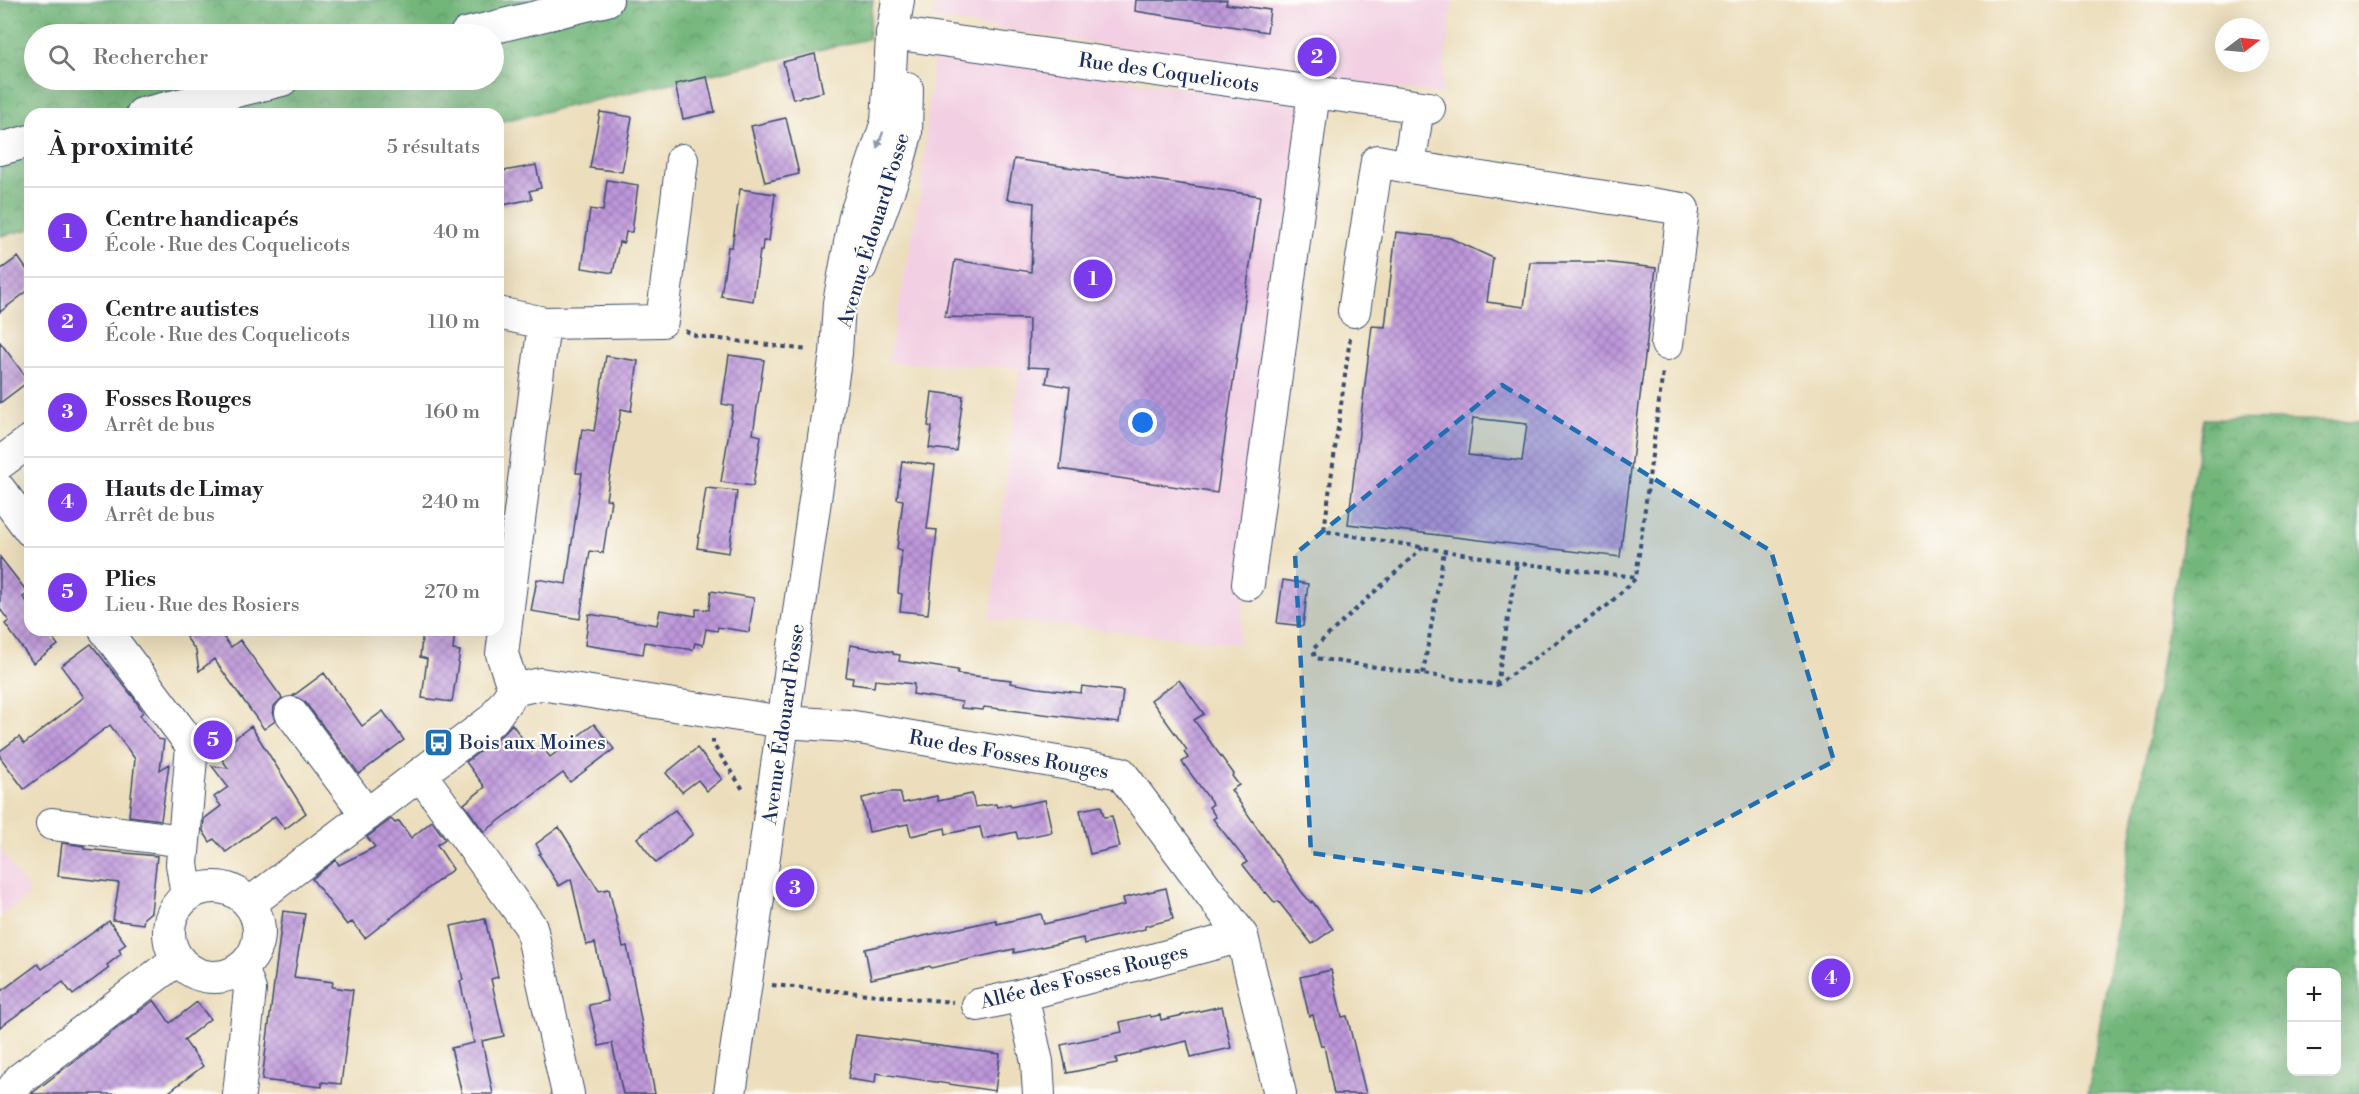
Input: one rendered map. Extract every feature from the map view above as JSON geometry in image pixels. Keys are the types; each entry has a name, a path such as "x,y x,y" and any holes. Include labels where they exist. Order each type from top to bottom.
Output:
{"street":[{"path":"504,25 607,0"},
{"name":"Avenue Édouard Fosse","path":"730,1094 765,984 783,722 836,353 854,285 898,164 906,134 908,59 901,34 898,0"},
{"name":"Avenue Édouard Fosse","path":"901,34 919,0"},
{"name":"Rue des Coquelicots","path":"901,34 1424,108 1409,167"},
{"path":"166,108 241,90"},
{"path":"1248,584 1314,92"},
{"path":"0,149 24,143"},
{"path":"504,314 544,323 662,321 682,160"},
{"path":"1354,311 1377,161 1683,209 1667,344"},
{"path":"504,607 508,514 544,323"},
{"path":"0,463 24,445"},
{"path":"0,490 24,522"},
{"path":"110,636 192,746 182,864 187,896"},
{"path":"249,904 421,776 493,719 514,690 502,654 503,636"},
{"name":"Rue des Fosses Rouges","path":"514,690 540,684 783,722 848,726 1121,773 1242,936 1280,1094"},
{"path":"291,713 367,815"},
{"path":"421,776 531,927 568,1094"},
{"path":"52,824 184,841"},
{"path":"213,886 226,888 239,894 249,904 256,916 259,930 257,944 251,957 242,967 230,974 201,975 178,959 169,933 171,919 177,906 187,896 199,889 213,886"},
{"name":"Allée des Fosses Rouges","path":"978,1005 1242,936"},
{"path":"9,1094 20,1079 178,959"},
{"path":"239,1094 250,990 242,967"},
{"path":"1022,995 1037,1062 1038,1094"}],"path":[{"path":"1354,311 1324,531 1517,563 1636,577"},
{"path":"662,321 697,336 836,353"},
{"path":"1423,547 1313,649 1315,658 1497,685 1608,605 1636,577 1667,344"},
{"path":"1423,674 1444,550"},
{"path":"1497,685 1517,563"},
{"name":"Allée des Fosses Rouges","path":"765,984 978,1005"}],"highlighted area":[{"path":"1502,385 1771,551 1834,761 1588,893 1311,853 1295,554"}],"shaded area":[{"path":"936,0 1453,0 1441,95 933,19"},
{"path":"934,52 1303,105 1239,644 990,619 1019,368 888,362 920,196"},
{"path":"0,848 31,894 0,917"}],"green space":[{"path":"0,0 873,0 868,39 504,121 504,108 24,108 24,230 0,236"},
{"path":"2203,419 2359,421 2359,1094 2088,1094"}],"building":[{"path":"1136,0 1227,0 1226,4 1270,10 1267,32 1135,11"},
{"path":"815,54 823,92 793,99 783,62"},
{"path":"707,77 715,112 683,119 675,84"},
{"path":"600,112 632,117 622,172 590,168"},
{"path":"786,118 799,174 765,182 751,126"},
{"path":"1014,159 1260,196 1217,493 1060,469 1070,387 1046,383 1049,368 1028,367 1029,319 945,317 955,260 1031,272 1034,203 1007,199"},
{"path":"536,165 541,188 529,191 532,199 504,205 504,171"},
{"path":"607,180 638,185 632,232 626,232 624,243 619,242 613,273 582,268 590,209 603,211"},
{"path":"740,189 775,194 769,241 763,241 762,251 760,251 753,301 721,296 728,247 732,247"},
{"path":"1396,232 1450,238 1493,258 1487,302 1524,307 1530,262 1603,262 1656,268 1620,557 1348,524 1372,326 1385,327","holes":["1473,418 1527,424 1522,461 1468,455"]},
{"path":"18,257 24,266 24,294 0,312 0,270"},
{"path":"0,342 24,374 24,385 0,403"},
{"path":"729,355 764,360 753,434 761,436 753,486 721,482 733,406 722,404"},
{"path":"606,356 638,361 631,411 621,409 606,499 611,500 603,553 590,551 580,619 531,611 537,579 566,584 582,473 576,473 582,429 594,431"},
{"path":"932,392 963,396 956,451 929,448 932,427 928,426"},
{"path":"902,461 935,465 927,529 937,530 928,614 900,611 902,594 898,593 902,550 897,549 903,500 897,499"},
{"path":"706,488 737,491 729,553 697,548"},
{"path":"0,557 24,588 24,636 51,636 58,645 33,663 5,624 9,621 0,609"},
{"path":"1283,580 1308,584 1303,626 1277,623"},
{"path":"711,591 754,598 749,632 718,627 717,631 706,629 703,645 695,643 693,650 645,642 643,654 585,645 589,614 657,625 660,610 696,616 696,609 709,610"},
{"path":"185,636 223,636 231,647 240,640 282,698 274,706 275,721 264,729 214,659 199,671 196,651"},
{"path":"422,636 454,636 453,650 460,651 452,702 422,698 427,659 420,657"},
{"path":"91,644 133,697 143,712 140,715 158,739 164,740 160,770 169,764 161,820 129,816 135,759 110,725 24,789 0,757 0,751 19,737 24,744 84,697 61,666"},
{"path":"850,645 893,652 893,654 900,655 899,661 958,670 957,674 1011,680 1010,683 1038,688 1081,693 1082,686 1123,691 1119,723 984,707 983,710 961,708 962,702 913,694 914,684 875,680 874,687 852,684 853,678 846,677"},
{"path":"324,673 362,726 383,711 404,740 359,774 305,702 293,696"},
{"path":"1179,680 1204,714 1194,720 1234,774 1232,776 1239,785 1231,790 1301,891 1311,903 1312,901 1333,929 1312,944 1278,901 1275,903 1265,893 1243,865 1247,862 1213,819 1216,817 1209,807 1213,804 1182,762 1188,758 1184,752 1187,750 1151,700"},
{"path":"512,724 532,752 541,745 550,757 594,724 614,749 570,782 563,773 484,832 464,804 485,787 466,762 504,733"},
{"path":"251,726 306,813 285,829 275,816 226,852 214,839 210,842 203,831 204,819 221,806 214,797 228,787 212,766 228,768 217,752"},
{"path":"697,748 722,779 707,791 698,780 682,792 666,773"},
{"path":"900,792 903,803 937,796 938,801 972,794 975,807 996,804 997,807 1010,804 1011,807 1045,800 1052,832 1018,839 1016,832 983,839 980,827 946,834 945,828 911,836 908,824 869,832 862,798"},
{"path":"1101,806 1104,817 1112,816 1120,847 1090,854 1080,810"},
{"path":"675,810 693,834 656,863 637,838"},
{"path":"391,819 395,823 399,821 411,838 432,821 445,839 437,845 453,869 365,938 352,922 347,925 312,879 336,860 339,865 375,847 367,837"},
{"path":"559,827 599,891 609,889 623,947 627,946 655,1094 623,1094 612,1043 599,1046 589,1005 608,1001 595,943 586,945 571,879 559,886 539,854 541,853 536,844"},
{"path":"62,843 84,846 84,849 157,856 151,912 144,918 143,924 113,920 119,883 58,876"},
{"path":"1166,888 1173,919 1145,926 1145,929 1084,944 1083,938 1014,953 1014,949 871,979 865,949 996,920 997,924 1041,914 1044,924 1125,905 1123,898"},
{"path":"283,911 305,914 294,977 333,982 332,987 353,990 341,1084 322,1082 322,1087 262,1080"},
{"path":"485,919 498,977 491,979 504,1036 482,1041 493,1094 462,1094 451,1048 474,1043 451,926"},
{"path":"109,921 126,944 119,949 121,954 107,965 109,968 73,995 63,982 0,1027 0,992 38,964 42,969"},
{"path":"1331,970 1342,1017 1347,1016 1366,1094 1334,1094 1324,1046 1321,1046 1313,1015 1309,1016 1300,977"},
{"path":"154,1000 170,1023 197,1002 210,1019 184,1040 203,1066 166,1094 31,1094"},
{"path":"1222,1006 1231,1048 1191,1057 1187,1041 1116,1058 1117,1063 1067,1073 1061,1045 1122,1032 1120,1022 1150,1015 1151,1017 1160,1015 1161,1020"},
{"path":"856,1035 1000,1054 995,1091 876,1073 875,1083 848,1079"}],"place":[{"name":"Centre autistes","path":"1317,57"},
{"name":"Centre handicapés","path":"1093,279"},
{"name":"Plies","path":"213,740"},
{"name":"Bois aux Moines","path":"438,742"},
{"name":"Fosses Rouges","path":"795,888"},
{"name":"Hauts de Limay","path":"1831,978"}]}
